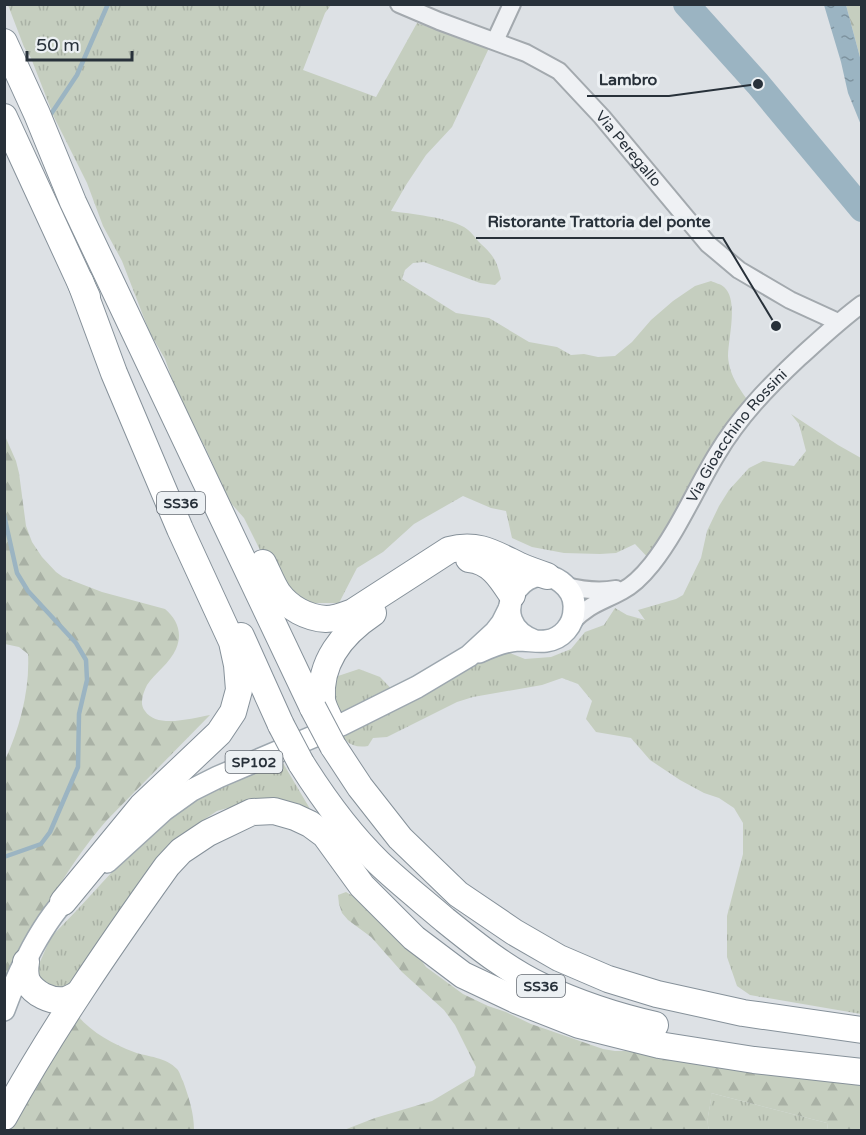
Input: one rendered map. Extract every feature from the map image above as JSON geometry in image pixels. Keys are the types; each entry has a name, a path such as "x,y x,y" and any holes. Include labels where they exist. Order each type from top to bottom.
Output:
{"highway":[{"name":"SS36","path":"4,42 38,114 73,202 321,713 360,787 400,838 458,894 514,932 559,958 599,975 657,994 743,1013 861,1030"},
{"name":"SS36","path":"4,117 281,725 301,763 326,801 378,862 458,931 504,966 541,987 578,1003 683,1032 861,1067"},
{"path":"63,902 142,806 219,733 232,712 239,690 237,665 231,642 123,394 80,281"},
{"path":"152,368 205,454 278,592 298,611 327,619 353,612 449,550 460,547 486,550 556,581"},
{"path":"321,713 325,674 337,646 357,624 446,565 472,559 483,562 492,568 511,602"},
{"path":"4,1117 78,994 167,866 181,851 208,833 252,812 274,811 310,824 325,835 362,886 414,938 463,975 518,1001 579,1025 659,1045 754,1060 861,1072"},
{"path":"26,962 26,980 40,994 57,1000 67,1000 78,994"}],"main road":[{"path":"535,576 556,581 572,594 574,612 572,622 568,629 553,639 544,641 527,638 514,626 511,618 511,602 518,587 535,576"},
{"name":"SP102","path":"4,1010 26,962 46,926 63,902 164,810 192,790 341,725 417,687 469,656 484,644 502,623 511,602"},
{"name":"SP102","path":"469,656 501,643 535,640"}],"street":[{"name":"Via Peregallo","path":"399,4 526,52 559,71 602,117 708,244 739,270 790,300 838,322"},
{"path":"495,41 512,4"},
{"name":"Via Gioacchino Rossini","path":"572,622 588,607 631,585 653,563 673,533 716,454 729,435 767,388 838,322 861,304"},
{"path":"556,581 578,589 608,591 631,585"}],"green space":[{"path":"8,5 331,5 325,13 303,70 376,97 417,23 489,48 452,127 426,155 391,211 438,218 464,227 492,256 501,279 495,285 480,283 424,262 413,263 405,270 402,279 456,313 489,318 529,342 557,347 571,355 584,354 598,357 615,356 632,342 651,320 695,286 711,281 723,286 731,301 729,363 736,383 752,406 653,563 635,544 616,553 600,554 564,553 532,547 512,538 506,511 491,508 463,496 414,524 383,552 357,568 339,603 305,603 286,594 264,558 244,518 229,501 205,447 182,407 165,359 149,331 122,261 103,226 87,183 54,117"},
{"path":"846,5 861,5 861,61"},
{"path":"791,414 861,458 861,1014 750,995 737,986 727,957 727,916 743,854 743,823 734,808 719,798 680,780 650,760 631,738 596,732 586,719 592,701 578,684 562,678 542,685 473,697 457,702 387,737 373,738 368,746 357,746 349,743 343,737 335,719 328,690 338,676 359,669 380,677 403,701 489,656 505,651 525,659 551,657 571,649 585,632 604,625 615,608 627,615 645,620 638,610 683,595 701,558 707,531 719,506 729,490 749,468 763,461 794,466 806,451 799,424"},
{"path":"5,436 19,473 26,526 32,542 42,557 63,577 102,592 165,609 176,622 179,637 176,649 147,685 142,702 145,711 158,720 166,721 210,715 107,820 77,858 51,899 5,984 5,760 23,708 28,654 19,647 5,644"},
{"path":"280,758 313,814 263,798 217,811 163,851 64,990 45,985 36,977 51,937 156,829 199,795"},
{"path":"346,892 371,906 411,945 426,967 463,994 488,1006 531,1024 603,1049 861,1084 861,1130 828,1130 827,1123 711,1093 709,1130 344,1130 432,1101 474,1076 476,1067 455,1025 444,1010 402,972 371,937 342,913 338,895"},
{"path":"77,1015 96,1033 111,1042 173,1065 179,1072 189,1099 194,1130 9,1130"},
{"path":"711,1093 827,1123 828,1130 709,1130"}],"water":[{"path":"824,5 846,5 861,61 861,125 848,93"}],"waterway":[{"path":"51,114 77,75 108,4"},
{"path":"686,4 758,84 862,209"},
{"path":"4,515 17,573 28,591 76,643 86,660 87,680 79,714 78,767 50,832 41,844 4,857"}],"place":[{"name":"Lambro","path":"758,84"},
{"name":"Ristorante Trattoria del ponte","path":"776,326"}]}
